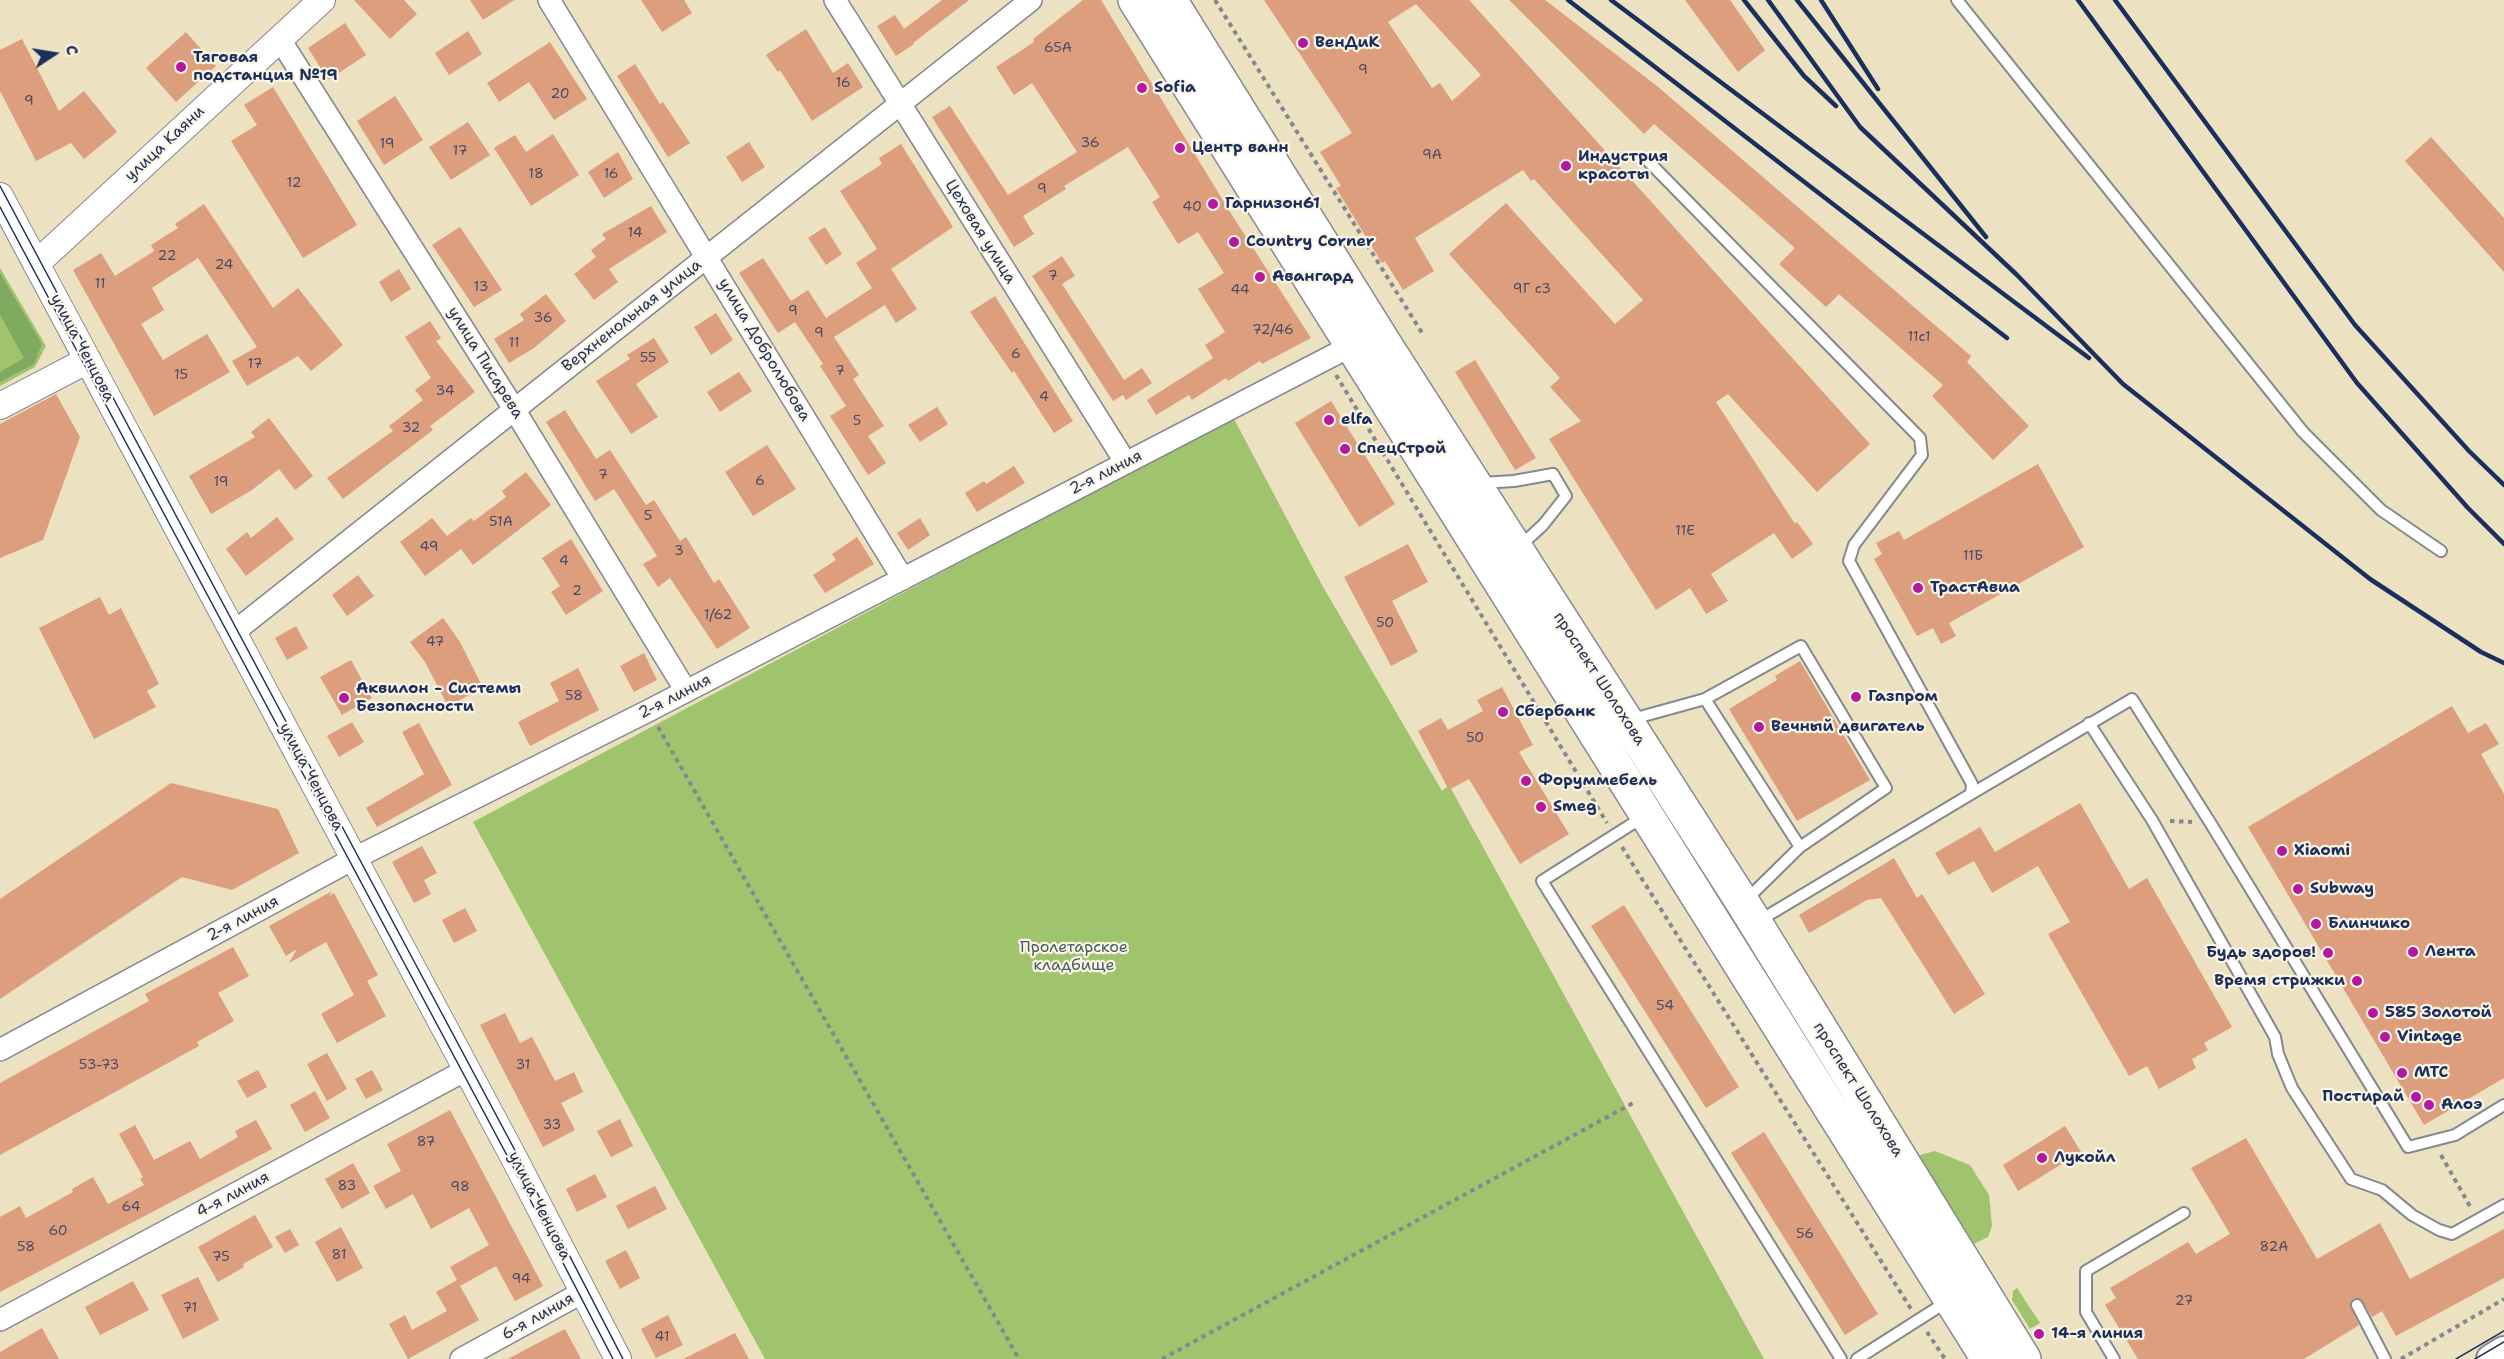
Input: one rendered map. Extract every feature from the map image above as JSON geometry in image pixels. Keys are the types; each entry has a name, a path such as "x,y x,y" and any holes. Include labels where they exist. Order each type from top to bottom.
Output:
{"main road":[{"name":"проспект Шолохова","path":"1136,0 1988,1359"},
{"name":"проспект Шолохова","path":"1170,0 1474,484 1749,913 2024,1359"},
{"path":"2491,1359 2504,1352"}],"street":[{"name":"улица Каяни","path":"36,264 322,0"},
{"name":"улица Добролюбова","path":"549,0 903,579"},
{"name":"Цеховая улица","path":"835,0 1126,463"},
{"name":"Верхненольная улица","path":"234,632 1030,0"},
{"name":"улица Писарева","path":"279,38 514,409 686,691"},
{"name":"улица Ченцова","path":"0,196 355,858 618,1359"},
{"name":"2-я линия","path":"0,1050 355,858 648,711 1351,346"},
{"path":"0,406 88,360"},
{"name":"4-я линия","path":"0,1320 466,1070"},
{"name":"6-я линия","path":"461,1359 583,1292"}],"lane":[{"path":"1957,0 2303,432 2382,510 2440,551"},
{"path":"1649,162 1920,438 1922,455 1854,545 1849,561 1972,784 1971,794"},
{"path":"1474,484 1515,481 1552,474 1566,496 1543,525 1516,549"},
{"path":"1626,721 1705,699 1801,646 1886,788 1800,847 1749,913"},
{"path":"1705,699 1800,847"},
{"path":"1749,913 1971,794 2132,699 2408,1147 2455,1135 2504,1105"},
{"path":"2089,723 2152,820 2275,1037 2278,1054 2292,1088 2351,1179 2382,1190 2412,1215 2439,1230 2452,1234 2504,1205"},
{"path":"1647,815 1542,881 1840,1359"},
{"path":"2114,1359 2086,1312 2086,1271 2184,1213"},
{"path":"1857,1359 1951,1300"},
{"path":"2357,1305 2385,1359"}],"path":[{"path":"1215,0 1422,333"},
{"path":"1339,380 1615,835 1918,1320 1945,1359"},
{"path":"648,711 1019,1359"},
{"path":"2152,820 2211,824"},
{"path":"1162,1359 1635,1102"},
{"path":"2433,1141 2478,1220"},
{"path":"2401,1359 2504,1299"}],"green space":[{"path":"0,268 46,346 35,367 0,386"},
{"path":"0,273 42,344 34,364 0,382 0,372 24,358 0,315"},
{"name":"Пролетарское кладбище","path":"1233,417 1322,585 1442,791 1449,785 1764,1359 765,1359 473,822"},
{"path":"1935,1151 1970,1165 1989,1195 1992,1226 1988,1237 1974,1244 1962,1241 1918,1168 1920,1155"},
{"path":"2017,1288 2040,1323 2030,1329 2012,1300 2013,1291"}],"building":[{"path":"354,0 404,0 417,14 390,39"},
{"path":"470,0 514,0 483,20"},
{"path":"641,0 684,0 692,13 662,32"},
{"path":"942,0 969,0 896,56 877,26 895,15 904,29"},
{"path":"1083,0 1101,0 1230,212 1311,338 1262,364 1260,361 1228,381 1226,378 1192,400 1189,395 1156,415 1147,400 1213,358 1205,345 1225,332 1198,289 1224,273 1198,232 1178,244 1152,202 1160,197 1128,147 1064,186 1066,189 1023,216 1034,234 1014,247 932,117 950,106 1008,195 1077,152 1032,83 1014,95 996,67 1034,42 1033,39"},
{"path":"1264,0 1469,0 1870,444 1817,492 1728,394 1716,402 1795,524 1797,522 1813,544 1792,559 1774,533 1711,574 1728,601 1706,614 1690,588 1656,610 1549,439 1581,421 1550,387 1560,378 1449,254 1506,203 1615,324 1643,300 1534,179 1531,181 1523,170 1415,238 1434,271 1403,290 1385,261 1382,263 1336,188 1341,186 1320,152 1352,133","holes":["1416,4 1481,75 1452,101 1440,83 1432,88 1388,22"]},
{"path":"1509,0 1545,0 1657,86 1971,356 1967,362 2029,426 1993,460 1932,396 1943,385 1839,294 1826,307 1779,264 1795,248 1654,124 1644,134"},
{"path":"1685,0 1730,0 1765,50 1738,72"},
{"path":"345,23 366,55 328,80 308,48"},
{"path":"806,29 833,73 848,63 863,87 812,121 780,70 778,72 766,55"},
{"path":"468,31 482,54 449,75 435,53"},
{"name":"Тяговая подстанция №19","path":"186,32 216,66 176,102 146,68"},
{"path":"22,39 59,111 84,91 117,132 84,159 71,143 36,161 0,91 0,50"},
{"path":"550,42 587,99 554,120 529,82 499,102 487,83"},
{"path":"635,64 660,104 663,102 690,143 668,157 617,76"},
{"path":"273,87 357,225 303,258 231,141 257,125 244,105"},
{"path":"395,96 423,140 384,165 357,121"},
{"path":"468,122 490,155 451,180 429,147"},
{"path":"553,134 579,175 531,206 494,148 515,135 526,152"},
{"path":"2431,137 2504,218 2504,272 2405,161"},
{"path":"749,142 765,167 742,182 726,157"},
{"path":"901,144 953,227 891,269 917,309 896,323 885,305 834,337 859,375 853,379 884,426 868,436 886,463 868,475 830,416 846,406 820,366 823,364 795,322 778,333 739,273 763,258 791,301 808,290 826,318 872,288 856,263 877,249 840,191 882,164 879,158"},
{"path":"618,152 633,179 604,198 588,172"},
{"path":"204,204 273,308 298,288 343,345 311,371 298,356 247,386 232,361 257,347 198,258 152,288 164,310 141,324 163,360 207,334 230,372 154,416 73,270 101,253 115,276 154,251 151,245 178,228 175,224"},
{"path":"651,206 667,232 609,269 618,282 594,300 574,274 596,257 591,250 606,239 602,234"},
{"path":"460,227 502,290 474,307 432,245"},
{"path":"825,227 842,254 826,265 808,238"},
{"path":"1062,256 1075,276 1062,284 1124,380 1142,368 1152,383 1126,400 1123,395 1113,401 1032,276"},
{"path":"399,269 411,289 391,302 379,282"},
{"path":"546,294 566,321 534,348 509,363 494,339 524,320 520,314"},
{"path":"995,296 1073,421 1054,433 1014,371 1012,373 970,312"},
{"path":"716,313 733,340 711,355 694,327"},
{"path":"430,321 441,338 436,341 475,392 430,426 433,430 343,499 327,478 393,431 389,426 423,400 415,390 431,378 405,337"},
{"path":"654,338 669,362 636,384 658,417 631,434 596,381 630,359 627,355"},
{"path":"1475,360 1536,458 1515,470 1455,372"},
{"path":"739,372 752,391 720,412 707,392"},
{"path":"56,394 80,437 43,540 0,558 0,424"},
{"path":"1331,401 1395,504 1359,527 1295,423"},
{"path":"937,407 948,424 920,442 908,425"},
{"path":"565,410 596,459 610,450 646,505 654,500 680,541 686,537 714,583 719,579 750,628 717,649 670,578 658,587 643,564 657,556 614,489 595,501 546,422"},
{"path":"269,418 313,476 295,490 279,469 252,490 211,514 189,476 255,437 251,432"},
{"path":"767,445 796,489 753,516 725,472"},
{"path":"2038,464 2084,547 1949,623 1956,636 1941,644 1933,628 1917,636 1874,559 1882,554 1876,543 1899,531 1904,540"},
{"path":"1014,466 1025,483 977,512 965,493 984,481 986,484"},
{"path":"526,472 551,505 473,565 461,549 425,576 400,542 432,518 447,536 471,518 474,521 506,497 502,491"},
{"path":"277,517 294,539 246,576 226,549 247,532 251,538"},
{"path":"920,518 930,535 908,550 897,533"},
{"path":"857,537 874,564 825,593 813,575 836,560 832,554"},
{"path":"571,539 603,591 566,615 551,592 560,586 542,558"},
{"path":"1408,544 1428,582 1392,601 1418,652 1391,666 1344,577"},
{"path":"358,575 374,596 347,616 332,595"},
{"path":"100,597 109,615 121,608 159,684 147,691 156,707 94,739 39,628"},
{"path":"443,618 460,642 483,688 448,706 425,662 410,642"},
{"path":"296,626 308,648 287,660 275,638"},
{"path":"644,653 657,680 634,692 620,666"},
{"path":"351,660 372,698 342,715 320,677"},
{"name":"Вечный двигатель","path":"1800,661 1870,780 1797,821 1729,709 1777,680 1775,676"},
{"path":"578,668 599,710 530,746 518,722 559,701 550,683"},
{"path":"1502,687 1533,745 1519,752 1569,834 1520,864 1469,779 1449,790 1418,731 1441,718 1448,730 1483,711 1477,700"},
{"name":"Лента","path":"2452,706 2468,733 2486,723 2499,744 2481,754 2504,794 2504,1078 2424,1125 2248,827"},
{"path":"352,722 364,742 339,757 327,736"},
{"path":"419,723 452,785 377,827 366,808 424,774 402,732"},
{"path":"171,783 278,809 299,853 232,890 182,877 0,999 0,899"},
{"path":"2080,803 2129,889 2147,878 2232,1027 2204,1043 2208,1050 2192,1059 2196,1068 2159,1089 2147,1066 2129,1076 2048,934 2070,922 2038,866 1992,893 1974,861 1948,875 1935,853 1980,827 1995,852"},
{"path":"422,846 437,873 424,880 431,894 414,903 392,862"},
{"path":"1894,858 1917,898 1922,894 1985,994 1954,1014 1881,898 1867,900 1809,933 1799,915"},
{"path":"332,891 329,896 334,893 378,975 367,981 386,1016 337,1043 321,1014 354,995 326,942 289,963 297,949 286,956 269,926"},
{"path":"1624,905 1739,1087 1706,1108 1591,926"},
{"path":"465,908 477,931 454,943 442,920"},
{"path":"233,947 249,976 218,993 234,1021 197,1042 199,1046 0,1155 0,1083 149,1001 145,994"},
{"path":"505,1013 520,1043 532,1037 555,1081 574,1072 583,1092 561,1103 575,1130 543,1147 480,1025"},
{"path":"327,1053 347,1089 327,1101 307,1064"},
{"path":"258,1070 267,1087 247,1098 237,1081"},
{"path":"372,1070 383,1090 366,1099 355,1079"},
{"path":"315,1091 330,1118 305,1132 290,1105"},
{"path":"450,1110 543,1286 515,1301 496,1266 460,1286 479,1320 408,1359 389,1324 405,1315 412,1330 447,1311 436,1292 457,1280 450,1267 489,1245 469,1208 431,1229 413,1194 386,1209 373,1186 401,1171 387,1144"},
{"path":"620,1119 633,1146 611,1157 597,1131"},
{"path":"256,1120 272,1149 0,1292 0,1217 20,1206 26,1218 73,1192 72,1189 93,1177 108,1204 144,1185 140,1179 143,1177 119,1134 135,1125 154,1160 190,1141 200,1159 238,1137 235,1131"},
{"name":"Лукойл","path":"2065,1126 2081,1152 2018,1191 2003,1165"},
{"path":"1764,1132 1878,1314 1845,1335 1731,1153"},
{"path":"2246,1138 2317,1259 2380,1223 2410,1279 2504,1229 2504,1278 2396,1336 2382,1311 2372,1317 2361,1299 2354,1298 2350,1305 2359,1325 2304,1359 2138,1359 2105,1305 2116,1298 2110,1288 2188,1242 2196,1254 2230,1234 2191,1168"},
{"path":"353,1163 370,1193 342,1209 325,1179"},
{"path":"595,1174 607,1197 577,1212 566,1189"},
{"path":"655,1186 667,1209 628,1229 616,1206"},
{"path":"255,1215 273,1247 218,1282 198,1247"},
{"path":"341,1227 363,1268 337,1282 315,1242"},
{"path":"290,1229 299,1245 285,1253 275,1237"},
{"path":"626,1250 640,1278 620,1289 605,1261"},
{"path":"198,1277 219,1320 183,1339 161,1295"},
{"path":"133,1281 149,1310 100,1335 85,1307"},
{"path":"668,1315 683,1345 656,1358 641,1329"},
{"path":"42,1328 59,1359 0,1359 0,1352"},
{"path":"565,1329 581,1359 508,1359 534,1345"},
{"path":"735,1333 749,1359 683,1359"}],"tram line":[{"path":"0,186 518,1156 623,1359"},
{"path":"0,207 510,1161 613,1359"},
{"path":"2456,1359 2504,1331"},
{"path":"2475,1359 2504,1342"}],"railway":[{"path":"1568,0 2007,338"},
{"path":"1611,0 2089,358"},
{"path":"1744,0 1804,76 1836,106"},
{"path":"1768,0 1860,127 2017,275 2123,384 2370,579 2481,652 2504,663"},
{"path":"1797,0 1986,237"},
{"path":"1821,0 1878,89"},
{"path":"2078,0 2357,383 2468,508 2504,544"},
{"path":"2115,0 2355,325 2469,451 2504,485"}],"place":[{"name":"ВенДиК","path":"1303,43"},
{"name":"Тяговая подстанция №19","path":"181,67"},
{"name":"Sofia","path":"1142,88"},
{"name":"Центр ванн","path":"1180,148"},
{"name":"Индустрия красоты","path":"1566,166"},
{"name":"Гарнизон61","path":"1213,204"},
{"name":"Country Corner","path":"1234,242"},
{"name":"Авангард","path":"1260,277"},
{"name":"elfa","path":"1329,420"},
{"name":"СпецСтрой","path":"1345,449"},
{"name":"ТрастАвиа","path":"1918,588"},
{"name":"Газпром","path":"1856,697"},
{"name":"Аквилон - Системы Безопасности","path":"344,698"},
{"name":"Сбербанк","path":"1503,712"},
{"name":"Вечный двигатель","path":"1759,727"},
{"name":"Форуммебель","path":"1526,781"},
{"name":"Smeg","path":"1541,807"},
{"name":"Xiaomi","path":"2282,851"},
{"name":"Subway","path":"2298,889"},
{"name":"Блинчико","path":"2316,924"},
{"name":"Лента","path":"2413,952"},
{"name":"Будь здоров!","path":"2328,953"},
{"name":"Время стрижки","path":"2357,981"},
{"name":"585 Золотой","path":"2373,1013"},
{"name":"Vintage","path":"2385,1037"},
{"name":"МТС","path":"2402,1073"},
{"name":"Постирай","path":"2416,1097"},
{"name":"Алоэ","path":"2429,1105"},
{"name":"Лукойл","path":"2042,1158"},
{"name":"14-я линия","path":"2039,1334"}]}
